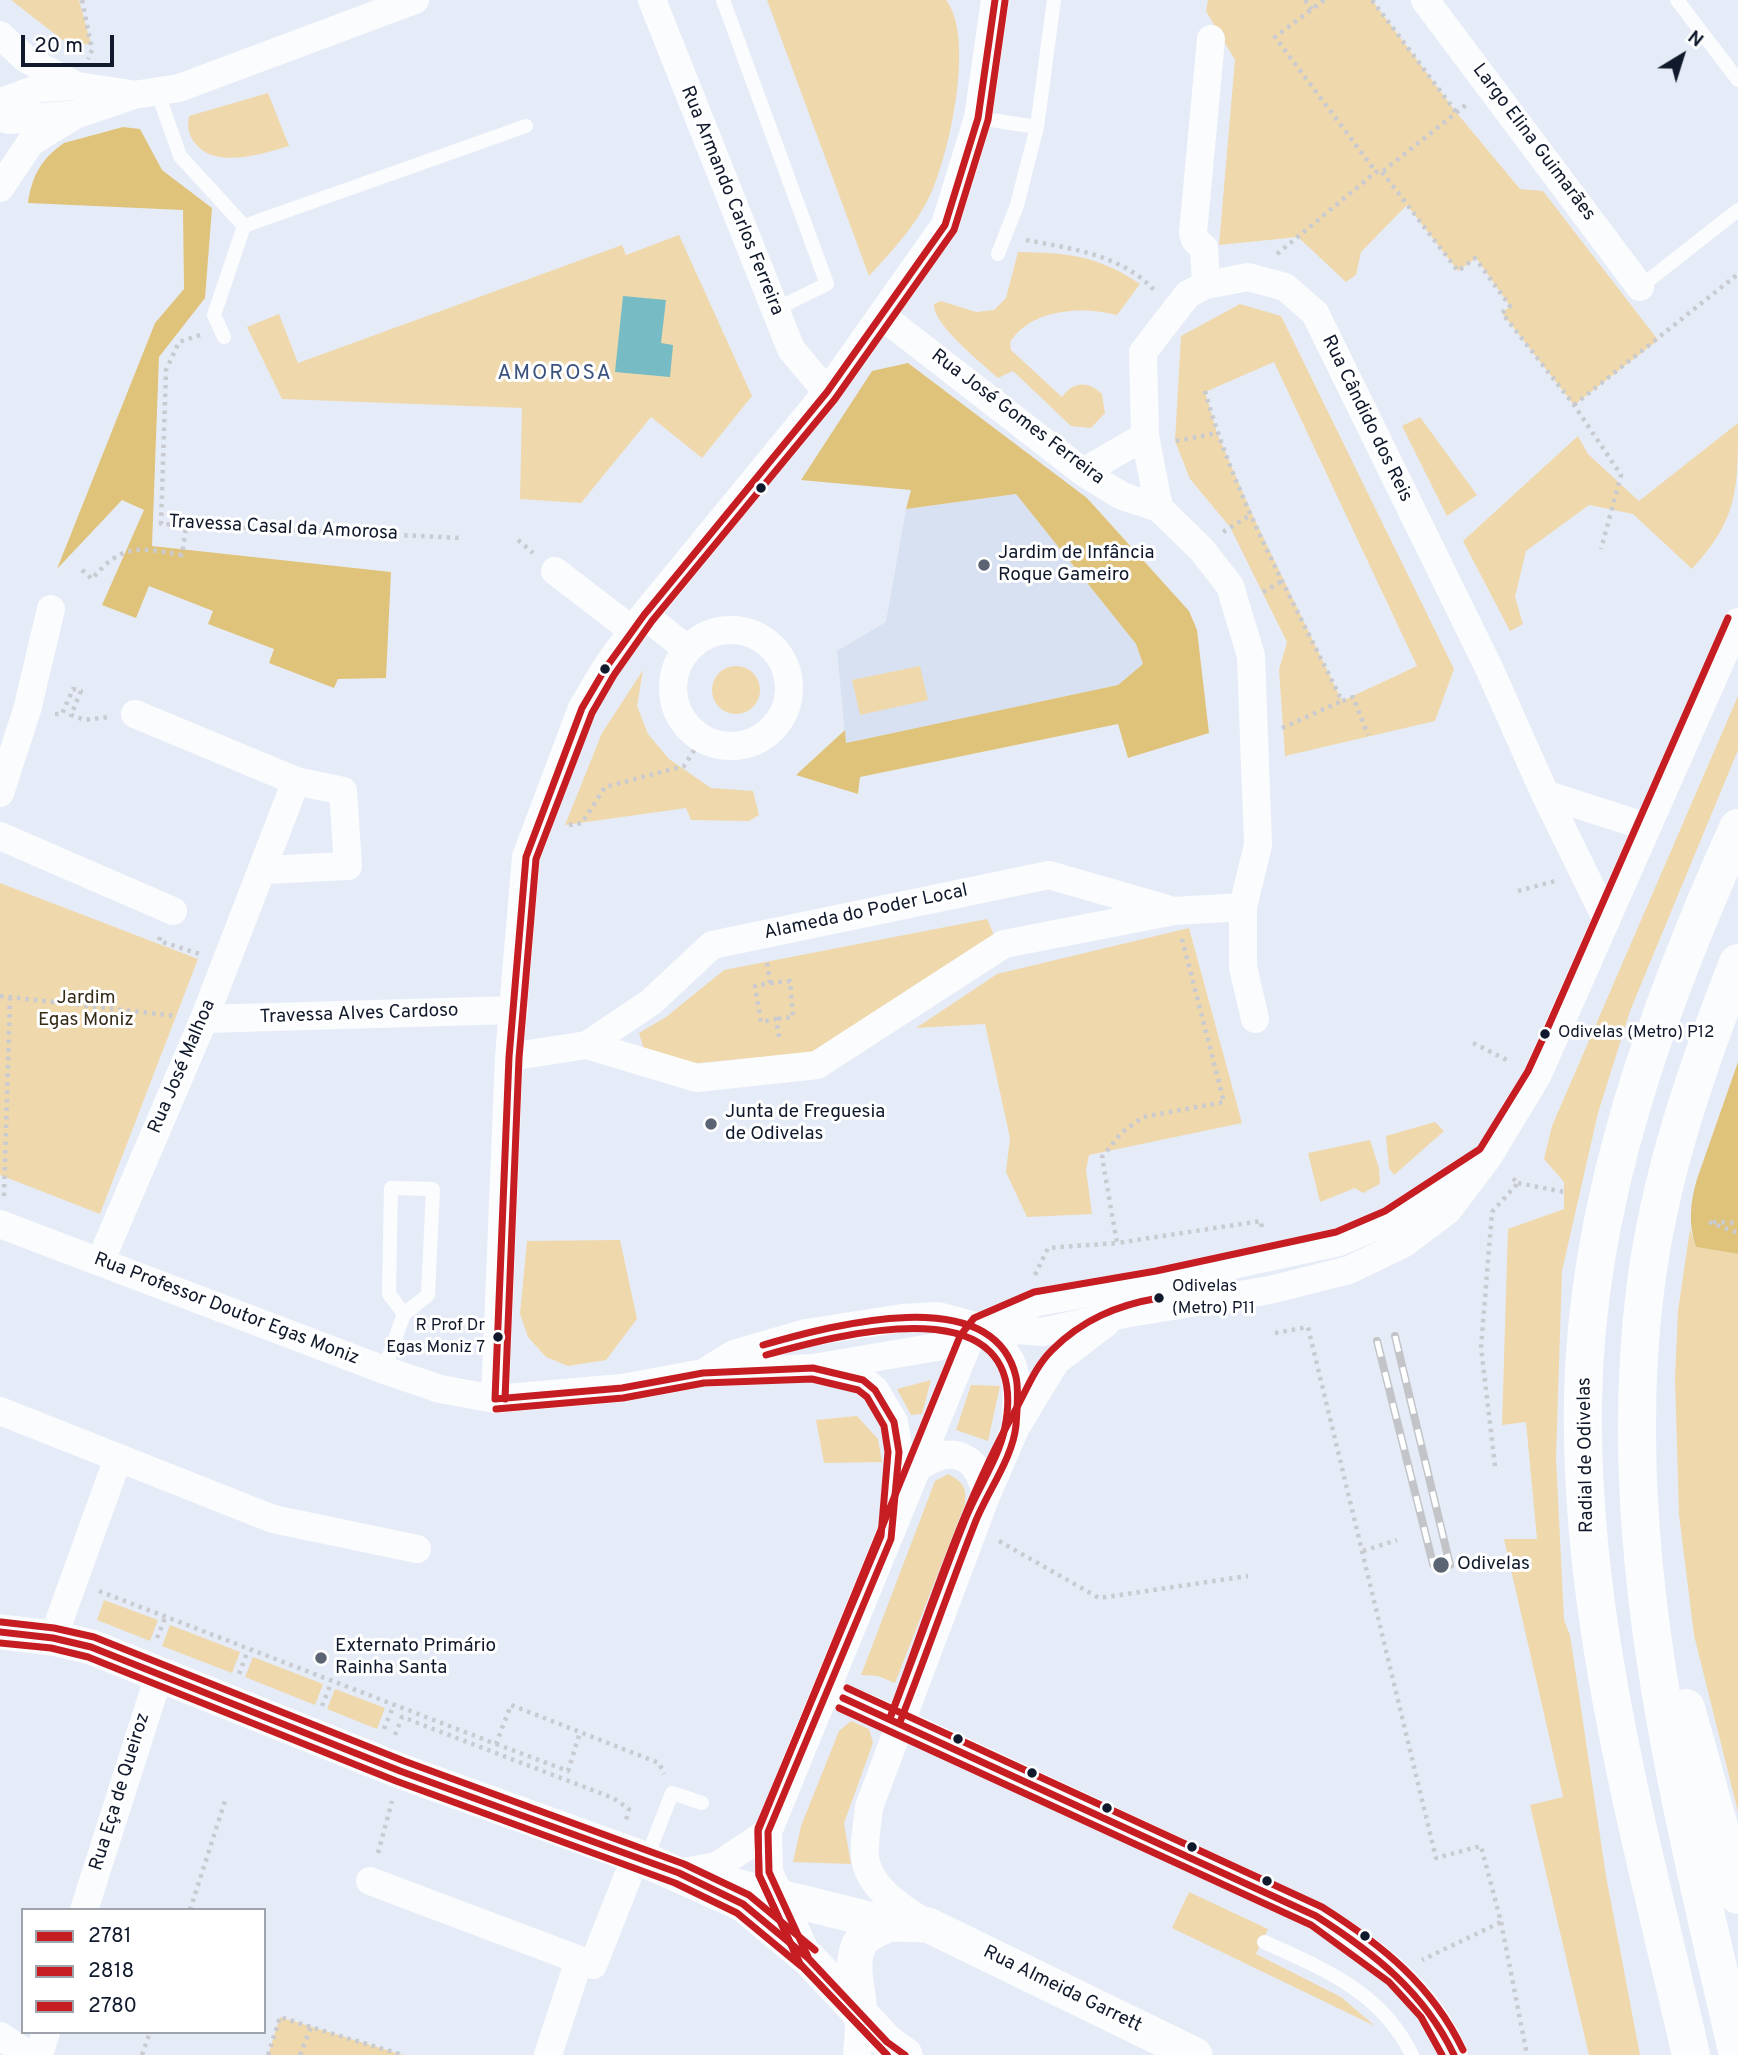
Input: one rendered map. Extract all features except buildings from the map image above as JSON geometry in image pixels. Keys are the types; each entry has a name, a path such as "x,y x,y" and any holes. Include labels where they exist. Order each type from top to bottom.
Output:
{"highway":[{"name":"Radial de Odivelas","path":"1691,2055 1617,1727 1594,1586 1583,1399 1601,1235 1625,1135 1665,1004 1738,828"},
{"path":"1738,963 1685,1110 1661,1198 1650,1259 1637,1388 1642,1546 1677,1786 1738,2055"},
{"path":"1642,1546 1738,1895"},
{"path":"1642,1546 1703,1828 1738,1968"},
{"path":"1594,1586 1599,1687 1615,1795 1667,2055"}],"street":[{"path":"0,116 8,120 75,115 146,93 178,88 415,0"},
{"name":"Rua Armando Carlos Ferreira","path":"652,0 791,349 827,392"},
{"path":"495,1398 509,1057 526,857 582,708 638,623 827,392 945,225 978,118 995,0"},
{"name":"Largo Elina Guimarães","path":"1425,0 1640,287"},
{"path":"0,35 26,59 77,86"},
{"path":"1206,285 1204,248 1193,233 1211,39"},
{"path":"0,102 40,88 77,86 146,93"},
{"path":"0,188 31,142 75,115"},
{"name":"Rua Cândido dos Reis","path":"1159,508 1145,436 1143,352 1188,294 1206,285 1248,278 1286,287 1315,313 1489,668 1545,794 1606,918"},
{"name":"Rua José Gomes Ferreira","path":"883,316 1083,472 1122,495 1159,508 1202,550 1230,586 1251,656 1258,845 1243,908 1243,968 1255,1019"},
{"path":"1083,472 1145,436"},
{"path":"555,571 638,623 687,649"},
{"path":"0,793 27,710 51,609"},
{"name":"Rua Professor Doutor Egas Moniz","path":"703,1373 734,1354 806,1333 902,1318 938,1316 979,1327 1042,1332 1124,1314 1269,1290 1349,1270 1403,1244 1448,1210 1488,1157 1536,1076 1738,622"},
{"path":"738,629 756,635 772,646 783,661 789,678 789,697 783,715 772,730 757,741 738,746 720,745 702,738 684,721 674,697 673,680 687,649 702,637 719,630 738,629"},
{"path":"135,714 296,781 343,791 348,866 264,870"},
{"name":"Rua José Malhoa","path":"100,1262 204,1019 264,870 296,781"},
{"path":"1545,794 1647,827"},
{"path":"0,836 173,911"},
{"name":"Alameda do Poder Local","path":"509,1057 587,1045 651,1002 712,945 1049,875 1174,911"},
{"name":"Alameda do Poder Local","path":"587,1045 697,1078 817,1065 1004,944 1174,911 1243,908"},
{"name":"Travessa Alves Cardoso","path":"204,1019 514,1010"},
{"name":"Rua Professor Doutor Egas Moniz","path":"1,1224 384,1370 440,1389 495,1398 622,1388 703,1373 813,1368 937,1348 1037,1302 1158,1281 1339,1242 1390,1220 1488,1157"},
{"path":"900,1722 974,1526 1016,1427 1056,1361 1098,1326 1124,1314"},
{"path":"809,1959 788,1898 769,1872 768,1832 891,1539 969,1341 979,1327 1004,1347 1014,1365 1016,1427"},
{"path":"813,1368 863,1380 876,1390 894,1422 899,1452 891,1539"},
{"path":"0,1411 273,1519 418,1549"},
{"path":"919,1467 935,1455 957,1455 972,1463 982,1475 986,1496"},
{"path":"53,1638 118,1458"},
{"path":"0,1632 53,1638 156,1662 400,1771 679,1873 743,1904 809,1959 860,2016 905,2055"},
{"name":"Rua Eça de Queiroz","path":"85,1908 156,1662"},
{"path":"827,1691 900,1722 1316,1916 1363,1944 1397,1972 1425,2004 1454,2055"},
{"name":"Rua Almeida Garrett","path":"900,1722 869,1807 866,1861 872,1875 892,1900 928,1925 1195,2055"},
{"path":"679,1873 717,1866 768,1832"},
{"path":"370,1881 593,1965 641,1858"},
{"name":"Rua Almeida Garrett","path":"679,1873 889,1924 928,1925"},
{"path":"857,2055 860,2016 855,1972 859,1948 865,1938 889,1924"},
{"path":"548,2055 579,1960"},
{"path":"39,2055 45,2034"},
{"path":"0,2035 29,2055"}],"lane":[{"path":"723,0 827,284 774,310"},
{"path":"998,254 1017,205 1037,127 1055,0"},
{"path":"1676,0 1738,80"},
{"path":"146,93 180,156 244,226"},
{"path":"978,118 1037,127"},
{"path":"244,226 526,126"},
{"path":"1640,287 1738,210"},
{"path":"222,333 214,315 244,226"},
{"path":"384,1370 404,1314 428,1295 433,1189 391,1188 389,1294 404,1314"},
{"path":"641,1858 672,1793 702,1803"},
{"path":"1264,1942 1335,1974 1367,1996 1396,2026 1412,2055"}],"path":[{"path":"77,86 92,50 82,0"},
{"path":"1305,0 1312,9"},
{"path":"1324,0 1275,37 1458,271 1475,258 1510,306 1502,313 1574,405 1621,475 1601,549"},
{"path":"1371,0 1456,112"},
{"path":"1248,278 1490,87"},
{"path":"1047,244 1097,254 1145,280"},
{"path":"1574,405 1738,274"},
{"name":"Travessa Casal da Amorosa","path":"222,333 179,342 166,370 160,524 463,538"},
{"path":"1205,391 1217,433 1283,580 1342,701"},
{"path":"1145,436 1175,441 1217,433"},
{"path":"82,570 93,579 117,555 136,548 182,555 186,527"},
{"path":"1262,592 1283,580"},
{"path":"62,715 73,689 80,691 71,715 80,718"},
{"path":"1254,739 1353,697 1367,735"},
{"path":"565,825 582,823 605,787 684,766 702,738"},
{"path":"1174,911 1224,1102 1143,1117 1121,1133 1102,1157 1116,1242 1261,1221 1265,1257"},
{"path":"761,935 770,983"},
{"path":"159,941 200,954"},
{"path":"790,981 793,1017 761,1022 754,986 770,983 790,981"},
{"path":"0,996 204,1019"},
{"path":"1,1224 10,998"},
{"path":"776,1019 784,1068"},
{"path":"1473,1043 1536,1076"},
{"path":"1488,1157 1518,1183 1564,1192"},
{"path":"1495,1466 1481,1347 1492,1212 1518,1183"},
{"path":"1738,1223 1709,1222 1738,1233"},
{"path":"1275,1333 1308,1327 1436,1858 1480,1846 1501,1922 1527,2055"},
{"path":"974,1526 1098,1598 1248,1576"},
{"path":"1363,1551 1397,1540"},
{"path":"92,1588 393,1707 568,1771 580,1732"},
{"path":"156,1662 165,1618"},
{"path":"237,1682 248,1650"},
{"path":"320,1714 331,1683"},
{"path":"496,1744 511,1705 659,1763 672,1793"},
{"path":"382,1737 393,1707"},
{"path":"528,1766 532,1758"},
{"path":"370,1881 400,1771"},
{"path":"191,1908 225,1801"},
{"path":"1397,1972 1501,1922"},
{"path":"268,2055 281,2017 403,2055"},
{"path":"300,2055 311,2026"},
{"path":"142,2055 149,2034"}],"shaded area":[{"path":"123,127 140,129 162,170 212,208 205,298 159,357 152,546 391,572 386,678 338,679 334,688 269,663 274,649 208,624 213,611 149,586 136,618 102,605 144,510 122,500 57,569 155,323 184,289 183,210 28,203 39,169 56,149 64,143"},
{"path":"908,363 1087,498 1189,611 1197,630 1209,733 1128,758 1118,724 860,777 858,794 796,775 845,730 846,743 1118,685 1143,664 1136,644 1016,494 906,509 911,490 801,480 872,371"},
{"name":"Jardim de Infância Roque Gameiro","path":"1016,494 1136,644 1143,664 1118,685 846,743 837,651 886,622 906,509"},
{"path":"1738,1062 1738,1254 1696,1247 1691,1213 1697,1179"}],"green space":[{"path":"11,0 79,0 91,44 69,45"},
{"path":"767,0 946,0 954,17 959,40 957,94 939,173 912,226 869,276"},
{"path":"1208,0 1372,0 1456,112 1520,189 1543,191 1658,340 1574,405 1502,313 1510,306 1476,258 1458,271 1407,205 1361,252 1356,275 1346,282 1298,237 1219,245 1235,60 1206,11"},
{"path":"268,93 289,146 252,156 226,158 203,151 190,136 189,116"},
{"path":"679,235 752,396 702,458 651,417 581,503 520,499 522,408 282,399 247,327 279,314 298,363 622,245 626,255"},
{"path":"1018,252 1052,253 1096,261 1140,284 1117,315 1089,311 1059,312 1031,322 1010,342 1011,350 1062,397 1071,388 1081,385 1092,387 1102,394 1105,413 1091,428 1071,426 1013,371 998,378 949,333 936,312 934,304 941,301 976,312 994,310 1006,298"},
{"path":"1240,304 1281,316 1454,669 1435,721 1285,756 1279,670 1287,642 1230,527 1190,479 1175,441 1181,336","holes":["1274,362 1417,666 1342,701 1252,514 1217,433 1205,392"]},
{"path":"1420,417 1477,495 1447,516 1402,426"},
{"path":"1738,423 1736,485 1727,518 1719,535 1692,569 1633,514 1589,505 1526,551 1515,597 1523,624 1510,631 1463,541 1578,436 1588,454 1639,501"},
{"path":"736,666 753,673 760,690 753,707 736,714 719,707 712,690 719,673"},
{"path":"920,666 928,700 860,715 852,680"},
{"path":"643,670 637,706 648,734 669,759 711,788 753,791 759,815 749,821 691,820 686,808 565,825 602,733"},
{"path":"1738,696 1738,750 1630,1011 1598,1113 1562,1271 1556,1458 1564,1620 1570,1635 1606,1876 1640,2055 1589,2055 1530,1805 1563,1797 1504,1539 1537,1539 1526,1422 1502,1425 1508,1229 1564,1209 1564,1182 1544,1159 1552,1126"},
{"name":"Jardim Egas Moniz","path":"0,883 198,959 100,1214 0,1175"},
{"path":"987,919 994,935 815,1052 689,1064 644,1050 639,1033 666,1017 724,970"},
{"path":"1189,928 1242,1123 1089,1155 1086,1170 1092,1214 1027,1217 1006,1172 1010,1138 985,1024 916,1028 997,974"},
{"path":"1435,1122 1444,1131 1394,1175 1389,1168 1386,1136"},
{"path":"1370,1140 1379,1168 1380,1184 1363,1193 1355,1188 1320,1202 1308,1153"},
{"path":"1690,1229 1696,1247 1738,1254 1738,1812 1694,1635 1679,1515 1675,1378 1678,1311"},
{"path":"620,1240 637,1319 606,1360 568,1366 546,1357 528,1337 520,1314 527,1241"},
{"path":"931,1380 922,1414 911,1415 897,1389"},
{"path":"971,1385 1000,1386 988,1441 956,1430"},
{"path":"857,1416 878,1439 882,1462 824,1463 816,1420"},
{"path":"948,1474 963,1486 965,1504 895,1683 878,1676 861,1675 935,1481"},
{"path":"104,1600 158,1620 150,1641 97,1620"},
{"path":"170,1625 240,1652 232,1673 162,1646"},
{"path":"253,1657 323,1684 315,1705 245,1677"},
{"path":"335,1689 385,1708 377,1729 327,1709"},
{"path":"851,1721 869,1729 873,1743 844,1823 851,1864 793,1862 801,1826 839,1731"},
{"path":"1189,1892 1268,1929 1256,1954 1341,1997 1375,2026 1172,1928"},
{"path":"280,2017 403,2055 268,2055"}],"water":[{"path":"623,296 666,300 661,343 673,345 670,377 615,372"}],"railway":[{"path":"1395,1336 1450,1565"},
{"path":"1377,1341 1433,1564"}],"transit line":[{"name":"2781","path":"495,1399 509,1057 526,857 582,708 605,669 644,615 827,392 945,225 978,118 995,0"},
{"name":"2818","path":"505,1399 519,1058 536,859 592,713 614,675 652,621 835,399 954,230 988,120 1005,1"},
{"name":"2780","path":"887,2055 800,1964 759,1875 758,1831 960,1336 974,1318 1034,1292 1156,1271 1336,1232 1385,1211 1480,1149 1528,1071 1728,618"},
{"name":"2780","path":"890,1718 962,1522 996,1446 1036,1371 1063,1339 1088,1322 1129,1305 1159,1298"},
{"name":"2781","path":"763,1345 865,1321 943,1319 976,1328 1001,1347 1016,1377 1016,1425 1010,1450 975,1523 900,1722"},
{"name":"2818","path":"766,1355 839,1337 882,1330 924,1329 961,1335 990,1352 1006,1381 1005,1427 1002,1439 965,1520 890,1718"},
{"name":"2781","path":"495,1399 622,1388 703,1373 813,1368 863,1380 875,1390 894,1422 899,1452 891,1539 768,1832 769,1872 809,1959 887,2042 905,2055"},
{"name":"2818","path":"496,1409 623,1398 704,1383 812,1379 858,1390 867,1397 884,1426 888,1452 881,1536 758,1828 759,1875 800,1964 887,2055"},
{"name":"2780","path":"1,1622 54,1628 94,1637 404,1761 684,1864 749,1895 815,1950"},
{"name":"2781","path":"0,1632 53,1638 91,1647 400,1771 679,1873 743,1904 808,1958"},
{"name":"2818","path":"0,1643 51,1648 88,1657 396,1781 675,1883 737,1913 801,1966"},
{"name":"2780","path":"847,1688 1322,1907 1365,1936 1421,1986 1451,2027 1463,2050"},
{"name":"2781","path":"843,1698 1316,1916 1358,1944 1396,1976 1428,2012 1454,2055"},
{"name":"2818","path":"839,1708 1311,1925 1389,1982 1421,2017 1442,2055"}],"place":[{"name":"Jardim de Infância Roque Gameiro","path":"984,565"},
{"name":"Odivelas (Metro) P12","path":"1545,1034"},
{"name":"Junta de Freguesia de Odivelas","path":"711,1124"},
{"name":"Odivelas (Metro) P11","path":"1159,1298"},
{"name":"R Prof Dr Egas Moniz 7","path":"498,1337"},
{"name":"Odivelas","path":"1441,1565"},
{"name":"Externato Primário Rainha Santa","path":"321,1658"}],"district":[{"name":"AMOROSA","path":"555,375"}]}
